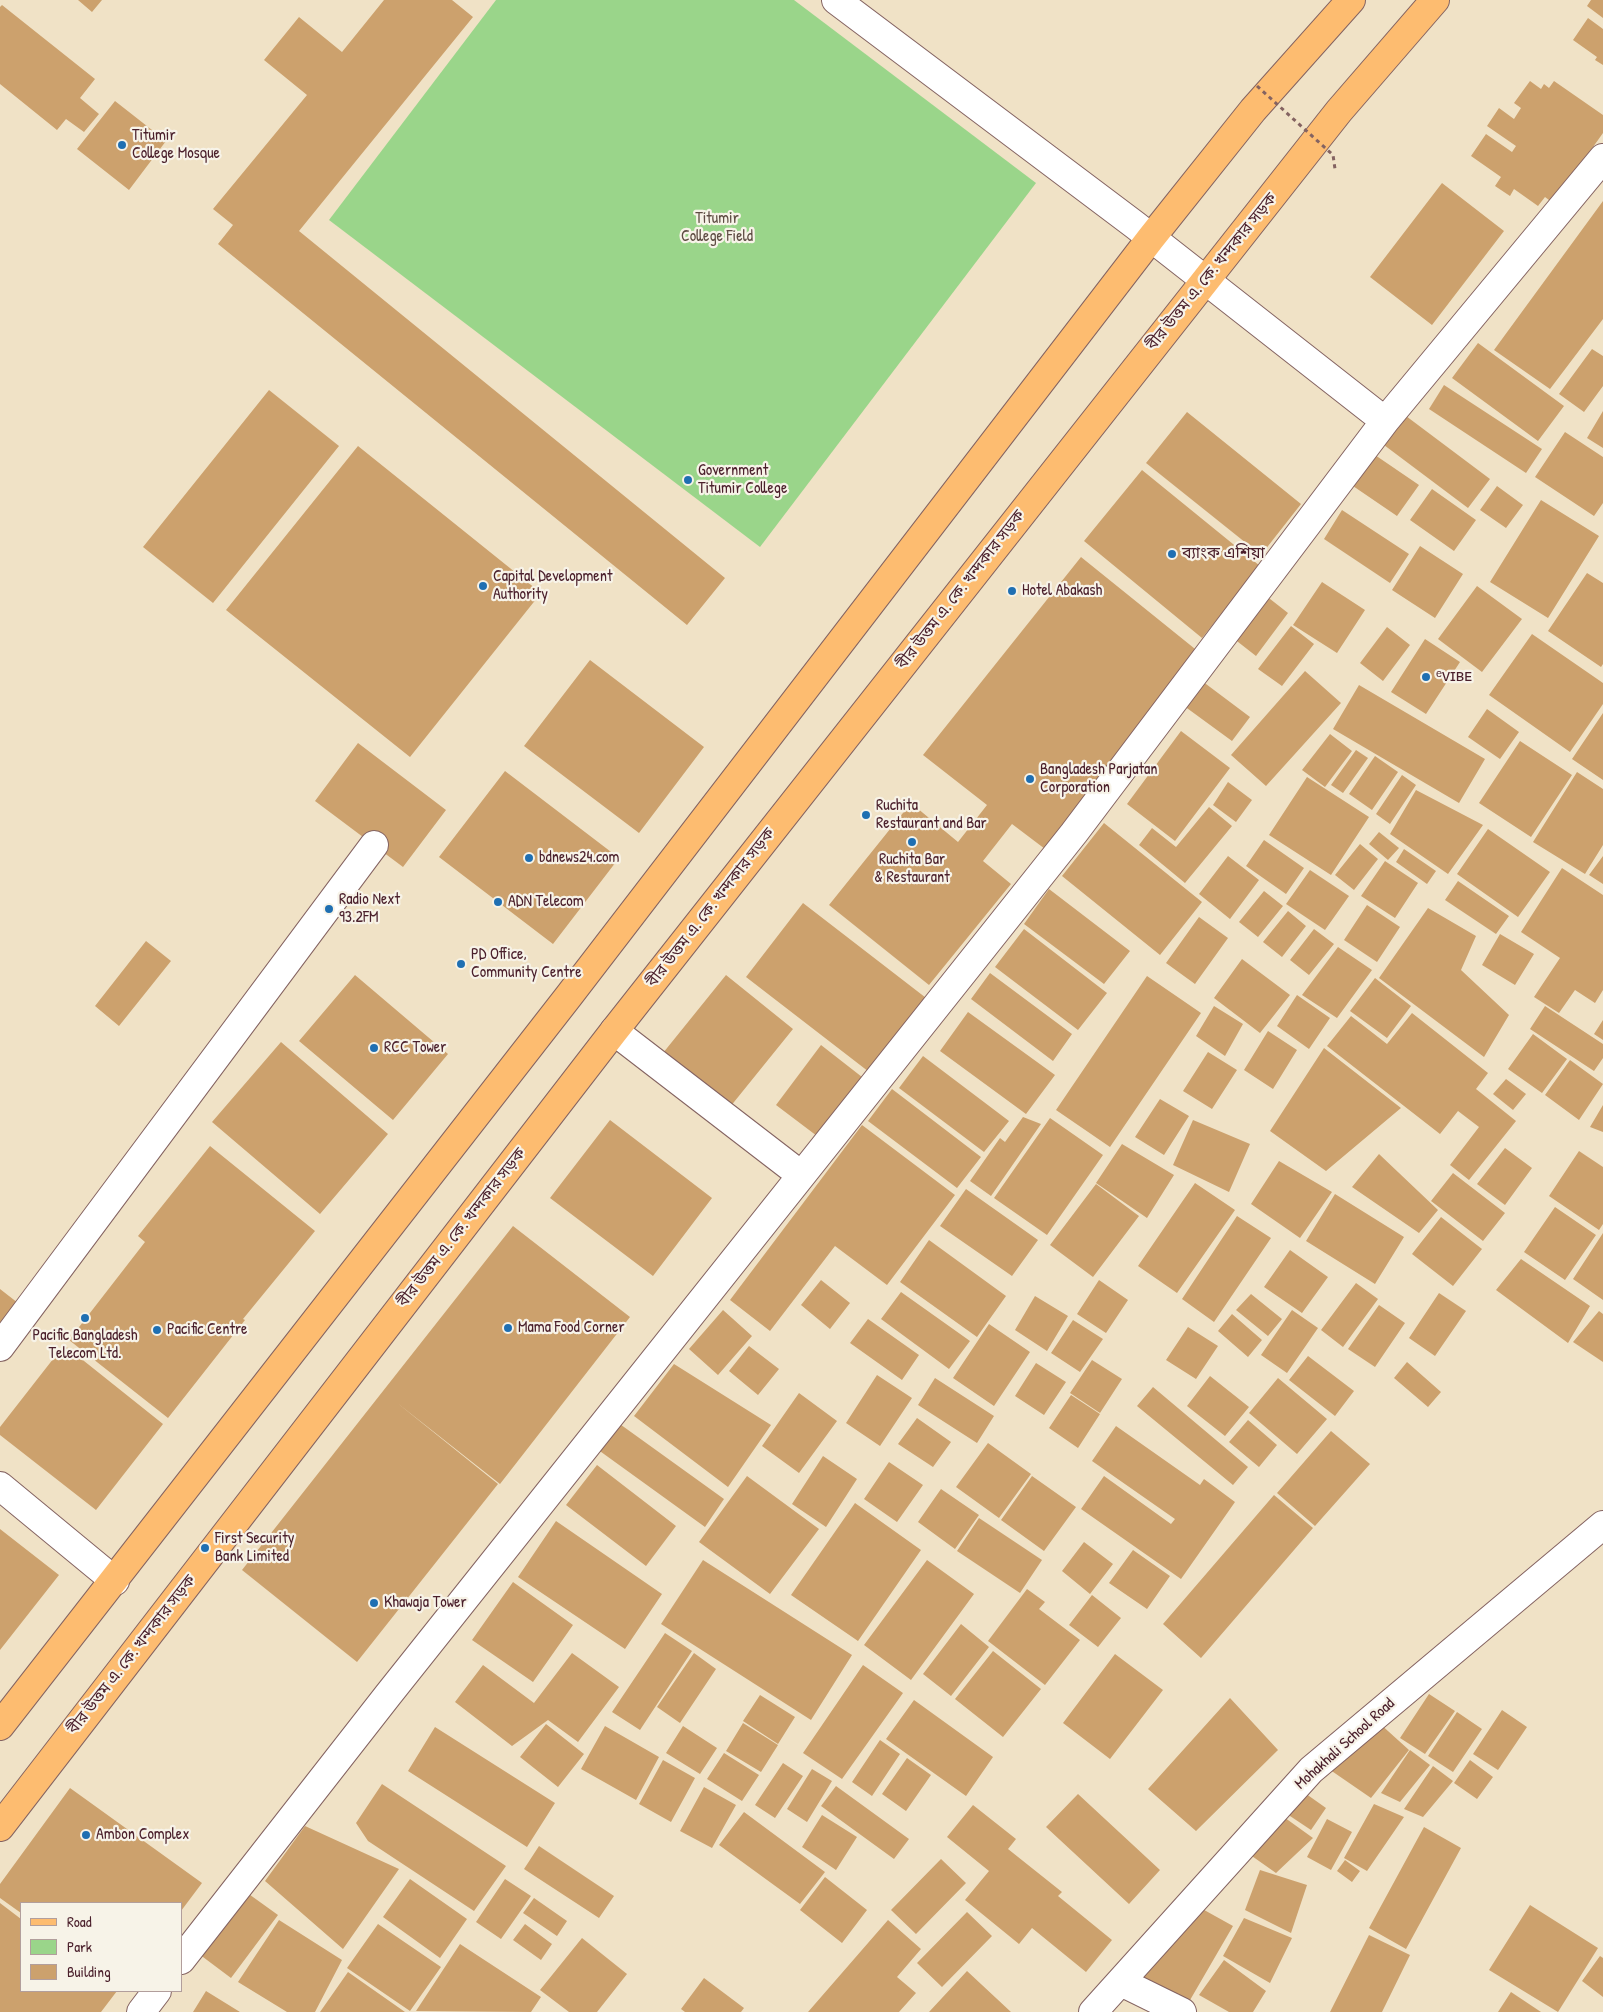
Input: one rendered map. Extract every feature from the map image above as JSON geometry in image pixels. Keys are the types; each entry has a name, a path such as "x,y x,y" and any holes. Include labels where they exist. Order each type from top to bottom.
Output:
{"main road":[{"path":"0,1726 116,1580 568,997 1151,238 1253,110 1351,0"},
{"name":"বীর উত্তম এ. কে. খন্দকার সড়ক","path":"0,1827 614,1031 1339,111 1435,0"}],"street":[{"path":"836,0 1151,238 1385,421"},
{"path":"182,1959 394,1687 1074,833 1385,421 1603,158"},
{"path":"0,1347 374,845"},
{"path":"614,1031 801,1175"},
{"path":"0,1486 116,1580"},
{"name":"Mohakhali School Road","path":"1093,2012 1311,1770 1603,1525"},
{"path":"1121,1982 1182,2012"},
{"path":"141,2012 157,1992"}],"path":[{"path":"1256,86 1333,155 1335,169"}],"green space":[{"name":"Titumir College Field","path":"496,0 794,0 1036,183 760,547 329,220"}],"building":[{"path":"78,0 102,0 92,12"},
{"path":"384,0 452,0 473,17 299,231 725,578 687,625 218,244 233,225 213,209 307,95 264,60 299,17 342,52"},
{"path":"1591,0 1603,0 1603,18 1587,6"},
{"path":"2,5 95,79 80,98 99,114 84,132 66,119 57,130 0,84 0,7"},
{"path":"1588,18 1603,29 1603,65 1595,60 1597,57 1573,40"},
{"path":"1530,81 1541,89 1544,84 1549,88 1554,81 1603,115 1603,133 1553,203 1545,197 1538,206 1514,189 1510,196 1495,186 1501,177 1471,156 1486,134 1512,152 1516,146 1487,126 1499,108 1514,119 1521,108 1514,103"},
{"name":"Titumir College Mosque","path":"115,101 166,141 129,190 77,149"},
{"path":"1442,183 1504,231 1432,325 1370,277"},
{"path":"1603,201 1603,319 1550,389 1494,350"},
{"path":"1478,343 1564,406 1538,441 1452,378"},
{"path":"1592,349 1603,356 1603,386 1584,412 1559,394"},
{"path":"1444,385 1542,449 1526,473 1429,409"},
{"path":"269,390 339,446 213,603 143,547"},
{"path":"1603,411 1603,448 1587,438"},
{"path":"1187,412 1301,504 1261,555 1146,463"},
{"path":"1406,416 1490,479 1468,508 1384,445"},
{"path":"1565,432 1603,457 1603,503 1594,516 1535,477"},
{"path":"358,446 541,593 410,757 226,610"},
{"path":"1375,455 1419,485 1397,516 1353,486"},
{"name":"ব্যাংক এশিয়া","path":"1142,470 1260,566 1202,638 1084,541"},
{"path":"1497,486 1523,505 1506,528 1480,510"},
{"path":"1432,489 1476,520 1454,551 1410,520"},
{"path":"1541,500 1599,536 1548,618 1490,582"},
{"path":"1342,510 1409,554 1390,583 1324,539"},
{"path":"1420,546 1463,574 1435,618 1392,590"},
{"name":"Bangladesh Parjatan Corporation","path":"1081,557 1205,657 1049,852 1012,824 983,861 1011,884 929,985 829,905 911,803 958,842 987,805 923,755"},
{"path":"1587,573 1603,583 1603,664 1601,667 1548,631"},
{"path":"1322,582 1365,610 1337,653 1293,625"},
{"path":"1477,586 1522,619 1482,672 1438,639"},
{"path":"1265,595 1288,613 1256,656 1233,638"},
{"path":"1291,626 1314,644 1282,686 1258,669"},
{"path":"1387,627 1410,645 1383,681 1360,663"},
{"path":"1532,634 1603,683 1603,704 1570,752 1489,695"},
{"name":"ᵉᴠɪʙᴇ","path":"1425,639 1460,662 1426,714 1391,692"},
{"name":"bdnews24.com","path":"590,660 704,747 639,833 524,746"},
{"path":"1305,671 1341,703 1266,786 1231,755"},
{"path":"1198,678 1250,717 1232,741 1180,703"},
{"path":"1359,685 1485,759 1459,803 1333,729"},
{"path":"1487,709 1519,732 1500,759 1468,737"},
{"path":"1603,713 1603,780 1572,759"},
{"path":"1181,731 1230,768 1175,841 1127,804"},
{"path":"1330,734 1352,751 1325,787 1302,770"},
{"path":"1520,741 1572,775 1531,837 1479,803"},
{"path":"358,743 446,810 403,867 315,801"},
{"path":"1356,750 1368,758 1343,793 1331,785"},
{"path":"1375,756 1398,772 1372,810 1349,794"},
{"name":"bdnews24.com","path":"505,771 619,858 553,944 439,857"},
{"path":"1577,772 1603,789 1603,845 1585,874 1533,842"},
{"path":"1402,775 1416,785 1390,824 1376,814"},
{"path":"1307,777 1369,817 1331,875 1269,835"},
{"path":"1228,782 1252,800 1236,822 1213,805"},
{"path":"1416,790 1483,825 1448,874 1390,834"},
{"path":"1209,807 1232,826 1185,883 1139,845 1152,828 1176,847"},
{"path":"1104,823 1202,902 1160,955 1062,876"},
{"path":"1488,829 1550,872 1518,917 1457,874"},
{"path":"1379,832 1399,848 1388,860 1369,844"},
{"path":"1264,840 1304,868 1286,894 1246,866"},
{"path":"1360,844 1378,859 1354,890 1335,875"},
{"path":"1404,849 1436,871 1427,884 1396,862"},
{"path":"1228,856 1259,880 1230,919 1199,894"},
{"path":"1603,856 1603,884 1589,875"},
{"path":"1385,861 1418,883 1395,918 1361,896"},
{"path":"1562,868 1603,895 1603,990 1595,1003 1575,990 1559,1013 1534,997 1560,958 1521,932"},
{"path":"1310,870 1349,896 1325,930 1286,904"},
{"path":"1458,881 1509,916 1496,934 1445,900"},
{"path":"1049,889 1130,951 1104,984 1024,924"},
{"path":"1264,891 1283,906 1258,937 1239,922"},
{"path":"803,903 930,1001 873,1075 746,977"},
{"path":"1367,905 1400,927 1377,962 1344,940"},
{"path":"1428,908 1476,936 1461,970 1509,1015 1484,1057 1379,978"},
{"path":"1288,911 1306,926 1282,957 1263,942"},
{"path":"1199,917 1228,938 1195,984 1166,963"},
{"path":"1024,929 1107,993 1078,1030 995,967"},
{"path":"1314,929 1334,944 1309,975 1290,960"},
{"path":"1500,934 1534,954 1515,985 1482,965"},
{"path":"146,941 171,961 119,1026 95,1006"},
{"path":"1338,947 1372,970 1337,1018 1302,995"},
{"path":"1242,959 1290,995 1260,1033 1214,998"},
{"path":"990,973 1072,1034 1053,1061 971,999"},
{"name":"RCC Tower","path":"355,975 448,1054 393,1120 299,1041"},
{"path":"726,975 793,1029 730,1107 663,1053"},
{"path":"1147,976 1201,1013 1110,1147 1056,1110"},
{"path":"1375,978 1411,1006 1387,1038 1350,1011"},
{"path":"1297,995 1330,1018 1309,1049 1277,1026"},
{"path":"1214,1006 1243,1024 1225,1056 1196,1036"},
{"path":"1545,1006 1603,1044 1603,1058 1594,1071 1530,1029"},
{"path":"968,1012 1055,1075 1026,1114 940,1051"},
{"path":"1412,1013 1488,1073 1476,1089 1516,1121 1469,1180 1450,1165 1479,1127 1458,1111 1440,1134 1327,1046 1351,1016 1387,1044"},
{"path":"1603,1020 1603,1040 1594,1034"},
{"path":"1268,1031 1297,1050 1273,1089 1244,1070"},
{"path":"1533,1034 1567,1059 1542,1093 1508,1069"},
{"path":"281,1042 388,1134 320,1214 212,1122"},
{"path":"821,1045 862,1077 817,1136 776,1105"},
{"path":"1324,1048 1401,1108 1326,1171 1270,1131"},
{"path":"1208,1052 1237,1070 1212,1109 1183,1091"},
{"path":"923,1056 1009,1121 984,1152 899,1088"},
{"path":"1570,1060 1603,1084 1579,1120 1545,1095"},
{"path":"1506,1079 1526,1094 1513,1110 1493,1094"},
{"path":"892,1089 981,1157 957,1188 868,1121"},
{"path":"1160,1099 1189,1116 1164,1155 1135,1137"},
{"path":"1603,1105 1603,1132 1590,1127"},
{"path":"1023,1117 1041,1124 991,1196 970,1181 1000,1138 1005,1142"},
{"path":"1050,1118 1103,1155 1047,1235 994,1198"},
{"path":"610,1120 712,1198 653,1276 550,1198"},
{"path":"1193,1120 1250,1144 1229,1192 1173,1165"},
{"path":"862,1125 955,1195 887,1285 835,1246 770,1331 730,1300"},
{"path":"1122,1144 1174,1175 1147,1218 1096,1183"},
{"path":"210,1146 315,1231 243,1319 245,1320 168,1418 69,1340 145,1242 138,1236"},
{"path":"1505,1148 1532,1168 1505,1205 1477,1184"},
{"path":"1579,1151 1603,1167 1603,1224 1599,1230 1549,1196"},
{"path":"1379,1154 1438,1210 1419,1233 1352,1187"},
{"path":"1279,1161 1332,1192 1300,1238 1251,1204"},
{"path":"1453,1173 1505,1213 1483,1241 1431,1201"},
{"path":"1195,1183 1235,1210 1177,1293 1138,1266"},
{"path":"1096,1184 1139,1216 1093,1277 1050,1245"},
{"path":"966,1189 1038,1240 1012,1276 940,1226"},
{"path":"1335,1194 1404,1237 1375,1284 1306,1241"},
{"path":"1555,1207 1596,1235 1565,1280 1524,1252"},
{"path":"1237,1216 1271,1238 1214,1322 1182,1299"},
{"path":"1441,1217 1482,1249 1453,1286 1412,1254"},
{"path":"513,1226 630,1317 500,1484 396,1402 498,1484 357,1662 242,1570"},
{"path":"1603,1233 1603,1300 1573,1279"},
{"path":"929,1240 1006,1296 977,1337 900,1282"},
{"path":"1290,1250 1328,1277 1302,1313 1264,1287"},
{"path":"1521,1259 1590,1306 1568,1343 1496,1290"},
{"path":"821,1280 850,1303 830,1329 801,1305"},
{"path":"1099,1280 1128,1300 1106,1333 1077,1314"},
{"path":"1356,1283 1378,1299 1343,1347 1321,1330"},
{"path":"0,1289 18,1303 0,1327"},
{"path":"901,1292 970,1341 949,1369 881,1319"},
{"path":"1439,1293 1466,1311 1435,1356 1409,1338"},
{"path":"1251,1294 1282,1319 1268,1336 1236,1310"},
{"path":"1035,1296 1068,1316 1047,1351 1015,1330"},
{"path":"1379,1305 1405,1323 1375,1367 1348,1349"},
{"path":"723,1310 752,1336 718,1375 689,1349"},
{"path":"1292,1310 1318,1328 1287,1373 1261,1355"},
{"path":"1599,1311 1603,1314 1603,1362 1573,1342"},
{"path":"1232,1314 1262,1340 1248,1357 1218,1331"},
{"path":"868,1319 919,1355 902,1380 850,1343"},
{"path":"1073,1320 1103,1339 1080,1372 1051,1353"},
{"path":"989,1324 1030,1352 994,1406 953,1378"},
{"path":"1188,1327 1218,1346 1196,1379 1166,1360"},
{"path":"64,1345 163,1424 96,1510 0,1435 0,1427"},
{"path":"749,1346 779,1369 758,1395 729,1371"},
{"path":"1308,1356 1354,1391 1335,1416 1289,1380"},
{"path":"1092,1360 1122,1379 1100,1413 1070,1393"},
{"path":"1407,1362 1441,1392 1428,1407 1394,1378"},
{"path":"1036,1363 1066,1382 1044,1415 1015,1396"},
{"path":"674,1364 771,1425 728,1487 634,1416"},
{"path":"877,1375 912,1398 880,1446 846,1423"},
{"path":"1210,1376 1249,1407 1225,1436 1187,1406"},
{"path":"935,1378 994,1416 977,1443 918,1405"},
{"path":"1278,1378 1327,1419 1297,1454 1249,1413"},
{"path":"1153,1387 1248,1467 1233,1485 1137,1406"},
{"path":"799,1393 837,1421 799,1473 762,1446"},
{"path":"1071,1395 1100,1414 1078,1448 1049,1428"},
{"path":"917,1418 951,1442 933,1467 898,1444"},
{"path":"1248,1420 1277,1445 1259,1467 1229,1442"},
{"path":"617,1422 724,1499 705,1527 597,1449"},
{"path":"1116,1426 1200,1485 1204,1479 1235,1502 1181,1579 1081,1509 1104,1476 1171,1524 1175,1519 1092,1461"},
{"path":"1331,1431 1370,1464 1315,1526 1277,1493"},
{"path":"988,1443 1031,1474 999,1518 956,1487"},
{"path":"823,1456 857,1479 826,1527 792,1504"},
{"path":"889,1462 923,1485 897,1522 864,1499"},
{"path":"597,1465 676,1526 646,1566 566,1505"},
{"path":"747,1476 819,1529 770,1594 699,1542"},
{"path":"1032,1476 1076,1507 1044,1551 1001,1520"},
{"path":"941,1489 979,1515 955,1549 918,1522"},
{"path":"1274,1495 1313,1528 1201,1658 1163,1624"},
{"path":"855,1503 921,1550 858,1641 791,1595"},
{"path":"979,1518 1042,1560 1020,1593 957,1551"},
{"path":"556,1521 662,1594 625,1649 518,1577"},
{"path":"0,1529 59,1575 0,1650"},
{"path":"1084,1542 1113,1564 1090,1594 1062,1571"},
{"path":"1133,1550 1170,1576 1147,1609 1109,1583"},
{"path":"703,1560 852,1655 811,1720 661,1624"},
{"path":"927,1560 974,1594 911,1680 864,1645"},
{"path":"513,1582 573,1625 533,1682 472,1640"},
{"path":"1027,1589 1045,1602 1039,1609 1080,1640 1045,1685 988,1641"},
{"path":"1092,1595 1121,1618 1098,1647 1069,1625"},
{"path":"961,1624 989,1647 951,1696 923,1674"},
{"path":"665,1633 692,1651 640,1730 612,1712"},
{"path":"993,1651 1041,1689 1003,1737 955,1699"},
{"path":"572,1653 619,1687 578,1742 548,1720 512,1746 455,1702 483,1665 534,1703"},
{"path":"694,1653 716,1669 680,1723 657,1707"},
{"path":"1115,1654 1163,1690 1110,1759 1063,1723"},
{"path":"863,1665 903,1693 842,1779 803,1753"},
{"path":"1429,1694 1455,1711 1425,1754 1400,1738"},
{"path":"760,1695 795,1717 778,1744 743,1721"},
{"path":"1230,1698 1278,1750 1196,1831 1148,1789"},
{"path":"914,1700 993,1757 966,1796 886,1739"},
{"path":"1502,1710 1527,1727 1498,1770 1473,1754"},
{"path":"1457,1712 1482,1729 1453,1772 1428,1756"},
{"path":"1378,1722 1409,1750 1371,1798 1323,1765"},
{"path":"743,1723 778,1745 761,1772 726,1751"},
{"path":"546,1724 584,1754 558,1787 520,1757"},
{"path":"605,1726 659,1757 636,1800 581,1769"},
{"path":"683,1726 717,1748 700,1774 666,1753"},
{"path":"435,1727 555,1803 527,1847 408,1771"},
{"path":"880,1740 900,1754 872,1796 852,1782"},
{"path":"1410,1750 1430,1765 1400,1802 1381,1793"},
{"path":"724,1753 759,1775 742,1801 707,1779"},
{"path":"907,1758 931,1775 906,1811 882,1794"},
{"path":"663,1760 695,1778 671,1822 639,1804"},
{"path":"1470,1760 1493,1777 1477,1799 1454,1783"},
{"path":"783,1763 803,1776 775,1818 755,1805"},
{"path":"1433,1766 1453,1781 1423,1817 1404,1809"},
{"path":"812,1769 832,1781 807,1822 787,1809"},
{"path":"382,1784 506,1866 474,1911 368,1841 356,1823"},
{"path":"836,1786 909,1839 894,1859 821,1806"},
{"path":"704,1787 736,1805 712,1848 680,1831"},
{"name":"Ambon Complex","path":"70,1788 202,1883 182,1910 182,1902 20,1902 20,1912 0,1898 0,1884"},
{"path":"1302,1791 1326,1808 1311,1830 1287,1814"},
{"path":"1078,1794 1160,1870 1129,1904 1046,1827"},
{"path":"1374,1804 1404,1817 1367,1871 1344,1858"},
{"path":"973,1805 1016,1839 1008,1849 1062,1892 1058,1896 1112,1940 1086,1972 1032,1928 1019,1944 965,1900 989,1871 947,1837"},
{"path":"744,1812 825,1872 800,1904 719,1845"},
{"path":"822,1815 857,1837 836,1870 802,1847"},
{"path":"1281,1815 1313,1838 1276,1873 1249,1854"},
{"path":"1327,1819 1352,1832 1331,1870 1307,1857"},
{"path":"305,1826 399,1869 343,1949 265,1881"},
{"path":"1424,1827 1461,1848 1406,1949 1369,1928"},
{"path":"539,1846 614,1896 599,1918 524,1869"},
{"path":"941,1859 966,1883 916,1934 891,1910"},
{"path":"1345,1860 1360,1871 1352,1882 1337,1871"},
{"path":"1260,1870 1307,1885 1291,1933 1245,1910"},
{"path":"825,1877 867,1910 842,1943 800,1910"},
{"path":"410,1879 467,1919 440,1958 383,1917"},
{"path":"505,1879 531,1896 501,1939 476,1922"},
{"path":"246,1892 278,1915 231,1978 199,1954"},
{"path":"534,1898 567,1921 557,1936 523,1913"},
{"path":"0,1903 20,1918 20,1992 116,1992 101,2012 0,2012"},
{"path":"1530,1905 1598,1948 1558,2012 1489,1970"},
{"path":"1197,1906 1233,1926 1186,2007 1138,1979"},
{"path":"967,1912 992,1936 942,1987 917,1963"},
{"path":"1244,1918 1292,1938 1270,1983 1223,1956"},
{"path":"279,1920 342,1960 315,2012 287,2012 238,1982"},
{"path":"888,1920 921,1949 897,1977 916,1993 899,2012 808,2012"},
{"path":"378,1924 441,1967 410,2011 347,1968"},
{"path":"525,1924 552,1944 541,1960 513,1940"},
{"path":"1369,1935 1410,1955 1382,2012 1330,2012"},
{"path":"582,1938 627,1974 597,2012 569,2012 540,1990"},
{"path":"460,1944 541,1997 531,2012 416,2011"},
{"path":"1600,1956 1603,1958 1603,1997 1582,1981"},
{"path":"1224,1960 1266,1991 1253,2012 1229,2012 1199,1995"},
{"path":"967,1971 1011,2012 929,2012"},
{"path":"348,1972 405,2012 320,2012"},
{"path":"704,1978 744,2008 741,2012 685,2012 681,2009"},
{"path":"206,1991 240,2012 193,2012"},
{"path":"1511,1992 1541,2012 1498,2012"}],"place":[{"name":"Titumir College Mosque","path":"122,145"},
{"name":"Government Titumir College","path":"688,480"},
{"name":"ব্যাংক এশিয়া","path":"1172,554"},
{"name":"Capital Development Authority","path":"483,586"},
{"name":"Hotel Abakash","path":"1012,591"},
{"name":"ᵉᴠɪʙᴇ","path":"1426,677"},
{"name":"Bangladesh Parjatan Corporation","path":"1030,779"},
{"name":"Ruchita Restaurant and Bar","path":"866,815"},
{"name":"Ruchita Bar & Restaurant","path":"912,842"},
{"name":"bdnews24.com","path":"529,858"},
{"name":"ADN Telecom","path":"498,902"},
{"name":"Radio Next 93.2FM","path":"329,909"},
{"name":"PD Office, Community Centre","path":"461,964"},
{"name":"RCC Tower","path":"374,1048"},
{"name":"Pacific Bangladesh Telecom Ltd.","path":"85,1318"},
{"name":"Mama Food Corner","path":"508,1328"},
{"name":"Pacific Centre","path":"157,1330"},
{"name":"First Security Bank Limited","path":"205,1548"},
{"name":"Khawaja Tower","path":"374,1603"},
{"name":"Ambon Complex","path":"86,1835"}]}
